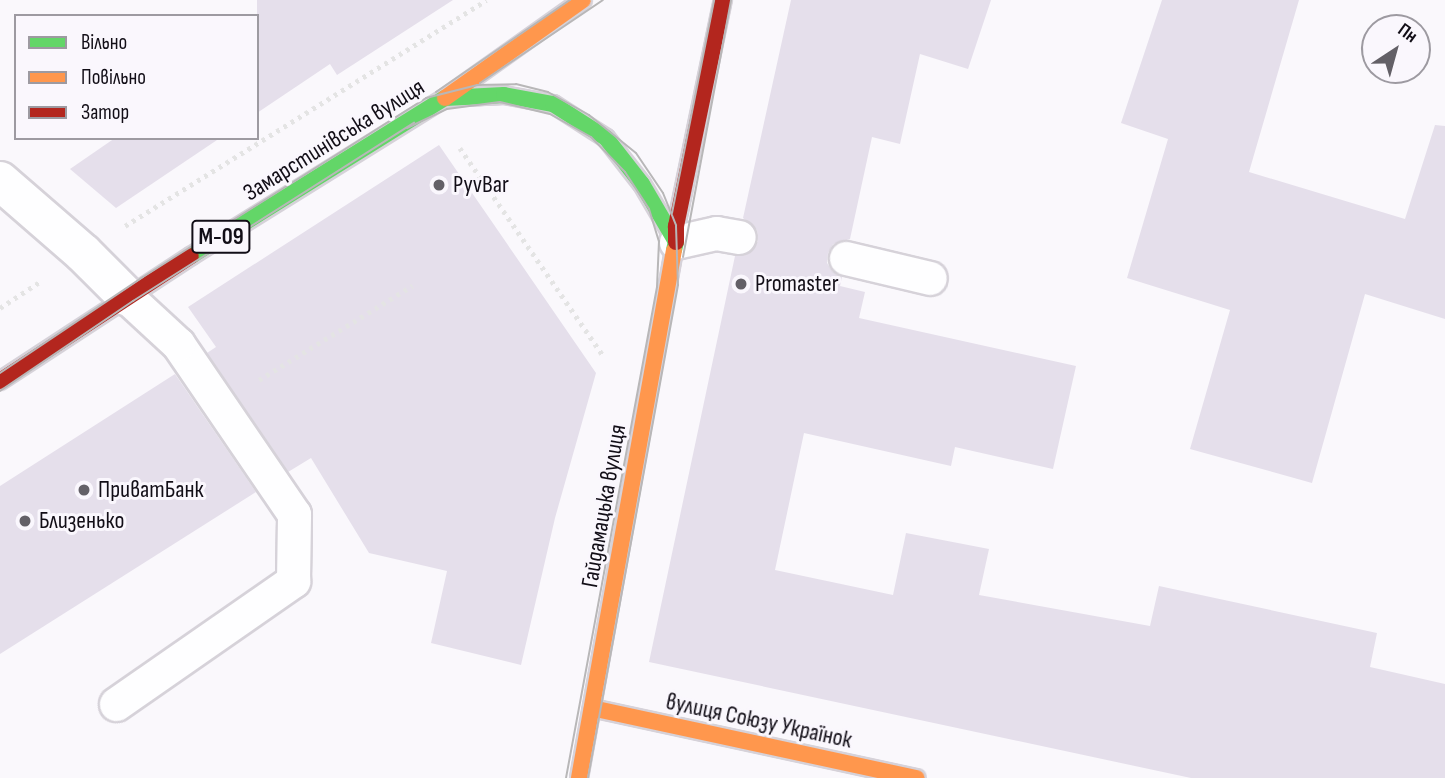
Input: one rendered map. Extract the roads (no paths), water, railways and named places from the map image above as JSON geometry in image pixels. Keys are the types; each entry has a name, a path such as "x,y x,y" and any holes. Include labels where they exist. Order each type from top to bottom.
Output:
{"main road":[{"name":"Замарстинівська вулиця","path":"0,381 127,296 445,98 583,0"},
{"name":"Гайдамацька вулиця","path":"579,778 676,242 676,226 723,0"},
{"name":"М-09","path":"445,98 504,95 554,104 606,138 642,184 676,242"},
{"name":"вулиця Союзу Українок","path":"592,708 917,778"}],"street":[{"path":"0,181 83,253 127,296"}],"lane":[{"path":"676,242 716,233 739,237"},
{"path":"846,258 930,278"},
{"path":"116,704 293,581 294,514 178,344 127,296"}],"tram line":[{"path":"436,92 570,0"},
{"path":"480,83 603,0"},
{"path":"672,213 714,0"},
{"path":"683,257 731,0"},
{"path":"0,373 143,277 426,98 477,85 516,84 548,92 589,115 636,153 663,193 676,226 678,285 588,778"},
{"path":"407,128 447,109 500,102 550,114 591,137 625,172 649,209 659,241 657,287 566,778"},
{"path":"0,391 133,301 414,123"}],"place":[{"name":"PyvBar","path":"439,185"},
{"name":"Promaster","path":"741,284"},
{"name":"ПриватБанк","path":"84,490"},
{"name":"Близенько","path":"25,521"}]}
